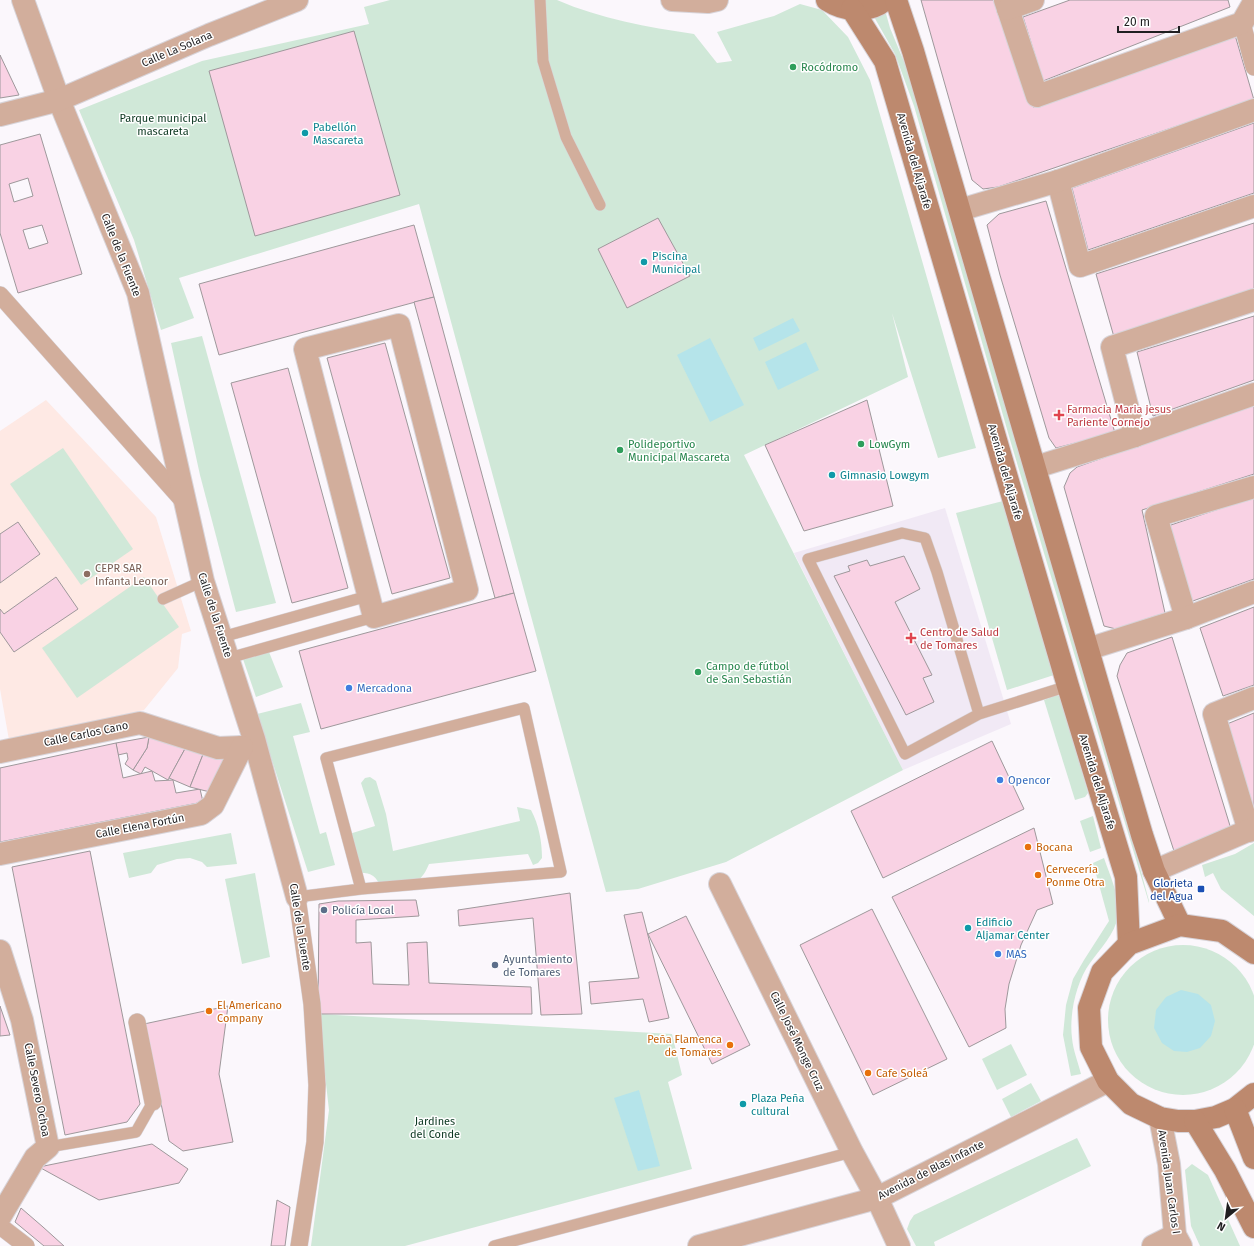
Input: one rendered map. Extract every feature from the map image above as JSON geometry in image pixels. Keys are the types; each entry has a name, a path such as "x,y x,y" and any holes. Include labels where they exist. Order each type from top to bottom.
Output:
{"main road":[{"path":"827,0 836,6 852,9 868,8 885,0"},
{"path":"896,0 913,51 1154,871 1180,925"},
{"name":"Avenida del Aljarafe","path":"852,9 885,61 1068,686 1126,877 1129,944"},
{"path":"1254,953 1222,931 1180,925 1129,944 1102,972 1089,1008 1091,1047 1108,1081 1131,1104 1160,1118 1178,1121 1195,1121 1216,1117 1235,1109 1254,1094"},
{"path":"1235,1109 1254,1158"},
{"path":"1195,1121 1225,1170 1254,1227"}],"street":[{"name":"Calle de la Fuente","path":"24,0 58,100 138,293 203,581 229,658 248,743 297,897 312,1004 317,1085 315,1142 299,1246"},
{"name":"Calle La Solana","path":"0,115 58,100 209,35 297,0"},
{"path":"672,0 710,1"},
{"path":"1033,0 1006,4 1037,96 1242,23 1254,2"},
{"path":"1242,23 1254,67"},
{"path":"960,210 1058,181 1254,110"},
{"path":"1058,181 1080,266 1254,206"},
{"path":"0,295 186,504"},
{"path":"1135,436 1112,347 1254,300"},
{"path":"399,325 467,590 374,617 305,349 399,325"},
{"path":"1036,467 1135,436 1254,394"},
{"path":"1186,618 1156,516 1254,487"},
{"path":"1088,649 1186,618 1254,592"},
{"path":"1154,871 1252,830 1214,714 1254,698"},
{"name":"Calle Carlos Cano","path":"0,752 140,723 218,748 248,743"},
{"name":"Calle Elena Fortún","path":"0,854 201,814 213,805 248,743"},
{"name":"Calle José Monge Cruz","path":"720,884 852,1152 877,1198 899,1246"},
{"name":"Calle Severo Ochoa","path":"0,951 22,1020 48,1147 35,1158 0,1217"},
{"path":"137,1022 153,1102"},
{"name":"Avenida de Blas Infante","path":"699,1246 877,1198 1108,1081"},
{"name":"Avenida Juan Carlos I","path":"1160,1118 1169,1164 1178,1241"},
{"path":"0,1226 26,1246"},
{"path":"1153,1246 1178,1241"}],"lane":[{"path":"540,0 543,61 566,138 600,205"},
{"path":"979,714 937,572 925,538 902,533 808,559 905,754 979,714 1068,686"},
{"path":"163,599 203,581"},
{"path":"222,638 368,596"},
{"path":"229,658 374,617"},
{"path":"297,897 561,872 524,708 326,758 361,890"},
{"path":"48,1147 136,1132 153,1102"},
{"path":"494,1246 852,1152"}],"shaded area":[{"name":"CEPR SAR Infanta Leonor","path":"46,400 156,517 191,631 182,634 178,668 144,710 9,740 0,689 0,431"},
{"name":"Centro de Salud de Tomares","path":"945,508 1011,724 903,770 794,553"}],"green space":[{"name":"Polideportivo Municipal Mascareta","path":"390,0 557,0 607,17 694,34 717,63 732,61 717,32 774,16 800,4 822,10 848,37 870,80 976,448 938,458 892,313 908,377 744,455 903,770 726,862 638,889 606,892 419,204 179,278 194,318 161,330 134,240 79,110 202,61 369,24 364,7"},
{"path":"885,10 890,28 910,76 930,139 1132,838 1149,903 1011,443 914,106 895,54 873,15"},
{"path":"202,336 276,603 236,612 200,475 171,343"},
{"path":"63,448 133,549 81,585 10,484"},
{"path":"1007,500 1054,675 1007,690 956,513"},
{"path":"144,577 179,627 77,698 42,648"},
{"path":"269,652 283,687 256,697 243,659"},
{"path":"1057,695 1061,697 1088,793 1085,797 1075,800 1044,700"},
{"path":"301,703 310,732 293,736 320,834 326,832 335,865 308,872 257,714"},
{"path":"370,777 376,781 386,814 393,851 520,821 517,807 531,810 540,834 542,858 538,863 533,865 528,854 429,864 421,878 410,885 381,888 375,877 372,875 356,873 346,835 375,826 361,783 365,778"},
{"path":"1093,816 1101,848 1090,852 1080,821"},
{"path":"231,833 237,864 207,867 202,862 190,858 177,859 157,865 151,873 129,878 123,853"},
{"path":"1254,843 1254,916 1221,889 1213,873 1205,877 1202,865 1235,854"},
{"path":"1104,858 1118,901 1118,916 1114,929 1085,971 1077,989 1071,1029 1073,1047 1081,1074 1071,1076 1063,1035 1066,1005 1073,979 1109,921 1093,863"},
{"path":"255,873 270,957 242,964 225,879"},
{"path":"1190,945 1212,950 1225,957 1241,972 1253,991 1257,1005 1257,1035 1253,1049 1246,1062 1231,1078 1212,1090 1198,1094 1176,1095 1154,1090 1141,1083 1120,1062 1113,1049 1109,1035 1108,1013 1113,991 1120,978 1141,957 1154,950 1168,946"},
{"name":"Jardines del Conde","path":"318,1014 672,1034 682,1075 668,1082 692,1169 405,1246 311,1246 329,1110"},
{"path":"1011,1044 1027,1075 997,1090 982,1059"},
{"path":"1031,1083 1041,1101 1011,1117 1002,1099"},
{"path":"1077,1138 1091,1166 934,1242 935,1246 916,1246 907,1229 914,1215"},
{"path":"1192,1164 1208,1175 1240,1246 1200,1246 1191,1226 1185,1170"}],"water":[{"path":"793,318 800,331 759,351 753,338"},
{"path":"710,338 744,405 710,422 677,355"},
{"path":"806,342 819,370 778,390 765,362"},
{"path":"1181,990 1198,994 1211,1005 1215,1021 1211,1036 1200,1048 1187,1052 1174,1051 1162,1043 1154,1028 1156,1010 1166,997"},
{"path":"639,1090 660,1166 638,1171 614,1098"}],"building":[{"path":"921,0 994,0 1033,107 1235,35 1254,100 998,187 983,189 972,180"},
{"path":"1070,0 1228,0 1230,7 1043,81 1023,17"},
{"name":"Pabellón Mascareta","path":"354,31 400,195 255,236 209,71"},
{"path":"0,55 19,95 0,98"},
{"path":"1254,123 1254,193 1088,250 1072,188"},
{"path":"40,134 82,274 18,293 0,233 0,145","holes":["28,178 33,196 14,202 9,184","42,225 48,243 29,249 23,230"]},
{"path":"1046,201 1115,433 1056,448 1049,438 1000,275 987,225 999,214"},
{"name":"Piscina Municipal","path":"658,218 690,276 627,308 598,249"},
{"path":"1254,223 1254,289 1114,337 1096,274"},
{"path":"414,225 434,297 219,355 199,284"},
{"path":"434,297 514,593 495,598 414,302"},
{"path":"1254,316 1254,380 1153,416 1137,352"},
{"path":"385,343 450,578 392,594 327,358"},
{"path":"288,368 348,588 292,603 231,383"},
{"name":"Gimnasio Lowgym","path":"867,400 893,506 804,531 765,445"},
{"path":"1254,404 1254,474 1142,510 1165,613 1116,629 1104,626 1064,487 1070,473 1077,467"},
{"path":"1254,497 1254,579 1190,602 1168,526"},
{"path":"18,522 40,554 0,583 0,534"},
{"path":"904,556 920,589 895,602 932,675 923,678 934,702 906,715 834,576 850,571 848,566 867,560 870,566"},
{"path":"56,577 78,609 14,652 0,632 0,609 4,614"},
{"path":"514,593 536,671 321,729 299,651"},
{"path":"1254,607 1254,685 1223,696 1200,628"},
{"path":"1172,637 1231,829 1174,851 1117,676 1120,665 1127,653"},
{"path":"1254,713 1254,818 1227,724"},
{"path":"149,737 186,747 168,780 145,767 141,774 133,770 147,748"},
{"path":"149,737 147,748 133,770 125,764 128,759 127,753 118,755 116,743"},
{"path":"992,741 1024,809 883,878 851,811"},
{"path":"116,743 123,778 152,771 155,781 173,780 176,793 200,789 203,802 0,842 0,768"},
{"path":"186,747 204,752 190,787 169,778"},
{"path":"204,752 225,760 210,792 190,787"},
{"name":"Edificio Aljamar Center","path":"1034,828 1053,904 1037,910 1021,945 1009,984 1005,1009 1006,1028 969,1047 892,897"},
{"path":"90,851 140,1104 127,1122 65,1135 12,867"},
{"path":"570,893 582,1014 541,1015 533,918 459,926 458,910"},
{"path":"416,900 419,916 356,920 356,943 371,942 373,984 409,985 407,943 427,942 429,983 531,987 532,1014 318,1014 319,904 338,901"},
{"path":"872,909 947,1059 873,1095 800,945"},
{"path":"642,912 669,1018 649,1022 643,999 591,1004 589,982 639,978 624,915"},
{"path":"686,916 750,1045 712,1064 648,934"},
{"path":"0,1006 10,1035 0,1036"},
{"path":"228,1006 219,1074 233,1142 183,1151 169,1141 144,1024"},
{"path":"152,1144 188,1169 179,1183 99,1200 39,1167"},
{"path":"277,1200 290,1207 285,1246 271,1246"},
{"path":"21,1208 64,1246 44,1246 15,1222"}],"place":[{"name":"Rocódromo","path":"793,67"},
{"name":"Pabellón Mascareta","path":"305,133"},
{"name":"Piscina Municipal","path":"644,262"},
{"name":"Farmacia Maria jesus Pariente Cornejo","path":"1059,415"},
{"name":"LowGym","path":"861,444"},
{"name":"Polideportivo Municipal Mascareta","path":"620,450"},
{"name":"Gimnasio Lowgym","path":"832,475"},
{"name":"CEPR SAR Infanta Leonor","path":"87,574"},
{"name":"Centro de Salud de Tomares","path":"911,638"},
{"name":"Campo de fútbol de San Sebastián","path":"698,672"},
{"name":"Mercadona","path":"349,688"},
{"name":"Opencor","path":"1000,780"},
{"name":"Bocana","path":"1028,847"},
{"name":"Cervecería Ponme Otra","path":"1038,875"},
{"name":"Glorieta del Agua","path":"1201,889"},
{"name":"Policía Local","path":"324,910"},
{"name":"Edificio Aljamar Center","path":"968,928"},
{"name":"MAS","path":"998,954"},
{"name":"Ayuntamiento de Tomares","path":"495,965"},
{"name":"El Americano Company","path":"209,1011"},
{"name":"Peña Flamenca de Tomares","path":"730,1045"},
{"name":"Cafe Soleá","path":"868,1073"},
{"name":"Plaza Peña cultural","path":"743,1104"}],"park label":[{"name":"Parque municipal mascareta","path":"163,124"}]}
